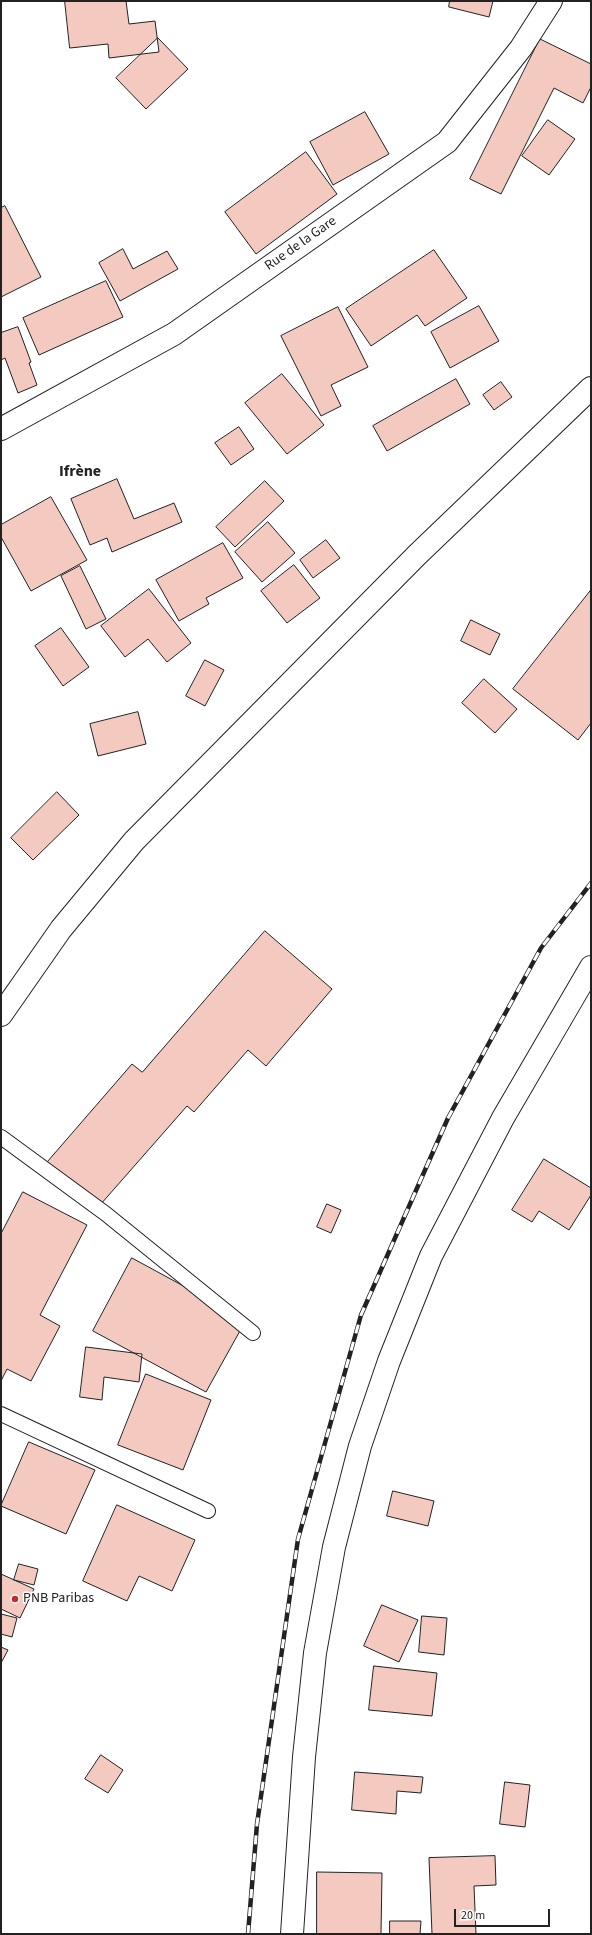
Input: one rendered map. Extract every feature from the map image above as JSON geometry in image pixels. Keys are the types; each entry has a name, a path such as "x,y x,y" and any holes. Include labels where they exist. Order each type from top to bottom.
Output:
{"main road":[{"name":"Rue de la Gare","path":"1,429 174,334 447,142 522,48 550,1"},
{"path":"1,1015 61,929 134,841 417,555 591,388"},
{"path":"292,1934 304,1757 315,1653 334,1547 360,1446 389,1360 431,1256 503,1118 591,967"}],"lane":[{"path":"1,1137 106,1214 253,1333"},
{"path":"1,1414 208,1511"}],"building":[{"path":"65,1 126,1 129,24 155,21 159,52 109,58 108,44 70,48"},
{"path":"450,1 493,1 489,17 449,7"},
{"path":"158,38 188,69 146,109 116,78"},
{"path":"540,39 591,64 591,87 583,103 554,88 501,194 470,179"},
{"path":"365,112 389,154 333,185 310,142"},
{"path":"548,120 575,139 549,175 522,156"},
{"path":"306,152 337,194 256,254 225,212"},
{"path":"5,206 41,277 1,297 1,208"},
{"path":"123,249 133,269 167,251 178,269 120,301 99,263"},
{"path":"434,250 467,298 425,326 417,315 371,346 346,309"},
{"path":"106,281 123,317 39,355 23,318"},
{"path":"479,306 499,341 450,368 431,332"},
{"path":"338,307 368,367 331,385 341,406 321,416 281,336"},
{"path":"18,327 31,362 29,363 37,385 18,393 5,358 1,360 1,333"},
{"path":"282,374 324,425 287,454 245,403"},
{"path":"456,379 470,404 387,451 373,426"},
{"path":"501,382 512,397 494,410 483,395"},
{"path":"239,427 254,449 231,465 215,443"},
{"path":"117,479 134,519 174,503 182,522 112,552 107,538 90,545 71,499"},
{"path":"265,481 284,501 235,547 216,527"},
{"path":"51,497 87,560 31,591 1,537 1,525"},
{"path":"268,522 295,553 262,582 235,552"},
{"path":"326,540 340,558 313,578 300,560"},
{"path":"223,543 243,578 206,598 209,604 179,621 156,580"},
{"path":"294,565 320,598 287,623 261,591"},
{"path":"80,566 106,619 86,629 61,576"},
{"path":"149,589 191,643 167,662 148,639 125,657 101,626"},
{"path":"591,590 591,723 578,740 513,689"},
{"path":"471,620 500,634 490,655 461,641"},
{"path":"61,628 89,667 63,686 35,646"},
{"path":"205,660 224,670 205,706 186,696"},
{"path":"484,679 517,709 495,733 462,703"},
{"path":"138,712 146,744 98,756 90,724"},
{"path":"57,792 79,815 33,860 11,838"},
{"path":"265,931 332,989 266,1066 248,1050 194,1112 187,1106 93,1213 41,1169 132,1064 142,1072"},
{"path":"544,1159 591,1188 591,1195 569,1230 539,1211 532,1222 512,1210"},
{"path":"23,1192 87,1225 40,1315 60,1326 31,1381 7,1369 1,1381 1,1234"},
{"path":"327,1204 341,1210 331,1233 317,1227"},
{"path":"132,1258 246,1320 206,1392 93,1331"},
{"path":"86,1347 142,1354 139,1382 104,1377 102,1400 80,1397"},
{"path":"146,1374 211,1400 183,1470 118,1445"},
{"path":"29,1442 95,1470 66,1534 1,1506"},
{"path":"393,1491 434,1501 428,1526 387,1516"},
{"path":"117,1505 195,1540 172,1591 139,1576 127,1601 83,1581"},
{"path":"19,1564 38,1569 34,1585 14,1580"},
{"name":"PNB Paribas","path":"1,1574 34,1589 20,1618 1,1609"},
{"path":"382,1605 418,1620 399,1662 364,1646"},
{"path":"1,1614 17,1618 12,1637 1,1634"},
{"path":"422,1616 447,1618 444,1655 419,1652"},
{"path":"1,1647 8,1650 1,1663"},
{"path":"374,1666 437,1673 432,1716 369,1710"},
{"path":"101,1755 123,1770 108,1793 85,1779"},
{"path":"355,1772 423,1777 421,1793 397,1791 396,1814 352,1810"},
{"path":"505,1782 530,1785 525,1827 500,1824"},
{"path":"495,1856 496,1885 474,1886 476,1934 432,1934 429,1858"},
{"path":"317,1872 382,1873 381,1934 317,1934"},
{"path":"390,1921 421,1921 420,1934 390,1934"}],"railway":[{"path":"248,1934 257,1824 298,1539 361,1315 448,1118 541,948 591,883"}],"place":[{"name":"PNB Paribas","path":"15,1599"}],"district":[{"name":"Ifrène","path":"80,472"}]}
